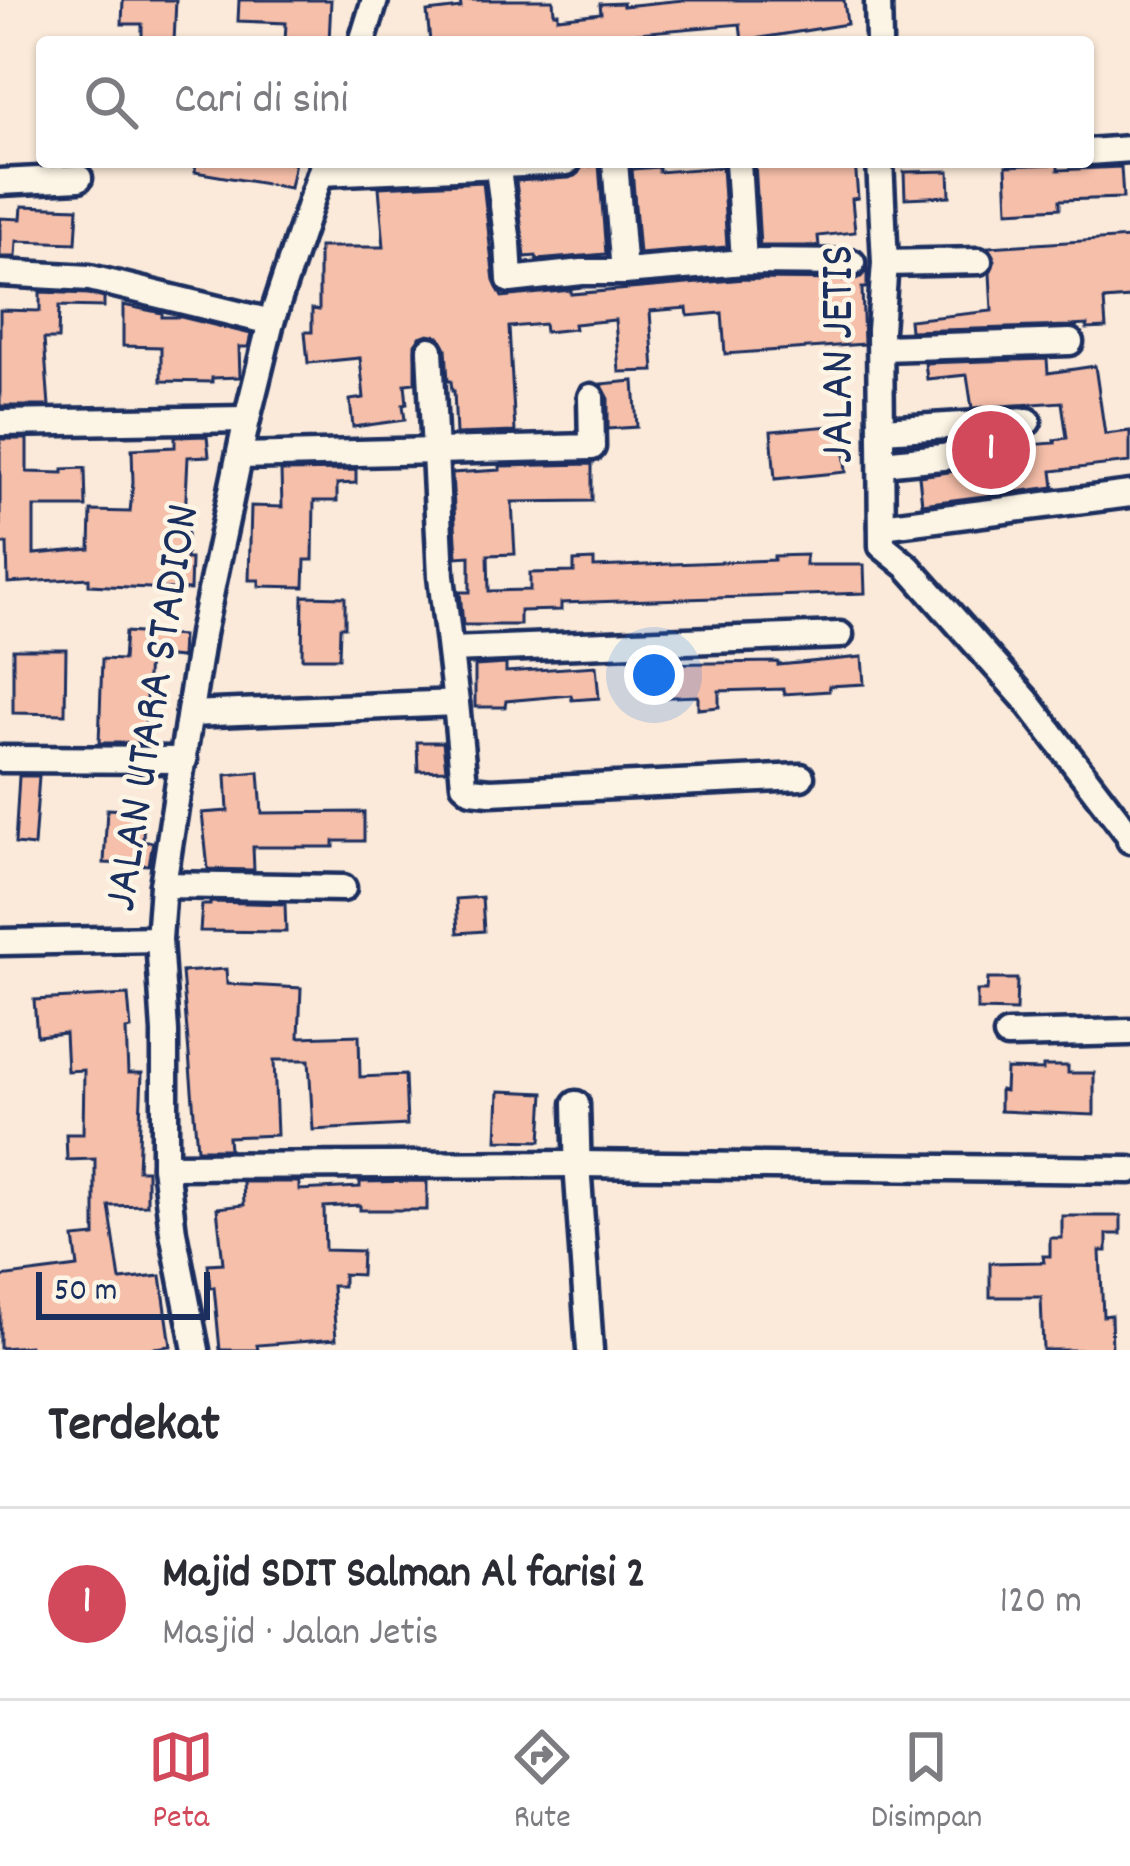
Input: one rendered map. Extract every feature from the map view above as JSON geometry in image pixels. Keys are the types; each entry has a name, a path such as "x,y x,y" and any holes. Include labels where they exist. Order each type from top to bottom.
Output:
{"street":[{"path":"364,36 375,0"},
{"path":"878,0 879,36"},
{"path":"1094,152 1130,149"},
{"name":"JALAN UTARA STADION","path":"196,1350 173,1232 166,1166 159,939 163,885 202,634 247,419 272,322 322,168"},
{"path":"497,168 510,280 744,262 853,263"},
{"path":"615,168 624,272"},
{"path":"738,168 744,262"},
{"name":"JALAN JETIS","path":"880,168 885,262 880,330 882,536"},
{"path":"0,182 79,178"},
{"path":"885,262 979,261"},
{"path":"0,273 90,278 272,322"},
{"path":"882,348 1070,342"},
{"path":"430,350 441,576 464,784 471,790 490,792 801,777"},
{"path":"241,456 592,447 591,398"},
{"path":"0,423 247,419"},
{"path":"882,430 1028,422"},
{"path":"882,463 962,455 962,426"},
{"path":"882,536 1130,494"},
{"path":"882,536 1026,700 1130,837"},
{"path":"450,650 841,635"},
{"path":"190,714 456,703"},
{"path":"0,760 184,760"},
{"path":"163,885 343,888"},
{"path":"0,942 159,939"},
{"path":"1007,1035 1130,1032"},
{"path":"577,1104 590,1350"},
{"path":"166,1166 578,1164 1130,1170"}],"building":[{"path":"123,0 176,0 174,36 142,36 142,24 122,24"},
{"path":"239,0 331,0 329,36 285,36 286,23 238,21"},
{"path":"460,0 553,0 558,18 601,13 600,4 844,0 847,24 773,36 741,36 740,24 602,36 429,36 427,12 461,8"},
{"path":"1121,167 1123,198 1060,200 1060,208 1008,211 1006,168"},
{"path":"195,168 294,168 290,188 195,172"},
{"path":"581,168 599,168 606,254 525,257 516,181 577,175"},
{"path":"722,168 727,247 639,254 632,169"},
{"path":"755,168 856,168 855,232 818,236 819,246 760,246"},
{"path":"949,171 950,196 905,198 904,172"},
{"path":"483,182 494,281 502,297 745,279 852,280 867,270 867,288 862,288 864,344 725,354 722,313 688,316 687,308 650,311 654,371 619,372 615,320 545,332 544,324 509,327 515,432 456,434 446,348 439,336 428,334 415,344 415,383 405,384 405,420 353,427 350,400 364,398 360,358 308,363 305,332 312,332 312,309 319,310 319,247 384,247 379,187"},
{"path":"22,206 78,208 76,243 17,241 16,257 0,257 0,218 21,219"},
{"path":"1130,238 1130,298 1104,300 1106,328 910,331 909,320 992,311 990,273 995,260 988,247"},
{"path":"40,292 88,294 104,298 104,307 59,306 58,339 44,339 49,406 0,406 0,310 40,311"},
{"path":"123,305 251,334 248,347 239,347 240,377 161,381 161,347 123,346"},
{"path":"1047,359 1048,373 1095,366 1105,434 1130,431 1130,462 1052,471 1054,487 922,504 919,476 970,469 980,456 981,440 1014,438 1015,446 1067,438 1062,402 972,408 967,375 927,379 925,363"},
{"path":"634,381 637,427 608,429 608,397 601,384"},
{"path":"842,425 846,472 775,479 771,431"},
{"path":"207,436 209,456 188,457 185,517 190,590 89,585 89,578 8,583 7,544 0,544 0,439 27,439 27,472 85,468 86,507 34,507 34,554 90,549 91,511 130,512 132,449 175,447 175,437"},
{"path":"592,464 592,501 512,502 515,554 488,555 489,591 530,590 530,573 574,572 574,561 594,560 594,567 806,555 806,565 864,565 865,593 561,603 561,610 520,611 520,625 463,625 460,592 470,592 470,556 457,557 452,473 500,470 500,466"},
{"path":"356,470 356,483 337,484 337,501 314,501 313,560 305,560 304,587 259,586 259,580 249,580 251,506 282,507 281,471"},
{"path":"303,596 345,597 339,658 302,658"},
{"path":"125,632 182,636 181,658 148,655 144,743 99,743 102,659 123,660"},
{"path":"13,649 66,649 65,714 13,713"},
{"path":"862,657 864,684 829,686 829,691 719,691 719,707 698,709 698,696 648,698 646,664 778,665"},
{"path":"506,664 506,672 596,666 599,698 572,700 571,695 506,701 505,707 475,707 475,666"},
{"path":"417,742 443,742 446,770 418,771"},
{"path":"259,772 262,813 364,812 364,841 334,841 334,847 253,847 254,870 208,869 202,813 228,811 226,775"},
{"path":"19,776 39,776 34,846 15,844"},
{"path":"107,809 144,811 143,842 153,842 149,865 104,863"},
{"path":"482,897 484,931 458,933 456,899"},
{"path":"285,904 286,932 200,931 202,905"},
{"path":"226,969 227,984 301,988 299,1037 359,1035 360,1077 405,1075 407,1125 313,1130 309,1060 274,1060 277,1135 228,1137 229,1149 197,1149 182,972"},
{"path":"988,979 1017,979 1016,1011 977,1010 977,991 987,991"},
{"path":"128,995 128,1073 142,1073 138,1170 147,1170 147,1205 109,1206 120,1280 161,1276 171,1346 0,1348 0,1277 78,1267 74,1238 95,1236 95,1159 67,1160 66,1134 83,1134 84,1070 67,1071 65,1033 37,1036 34,1000"},
{"path":"1043,1066 1094,1073 1094,1115 1000,1111 1006,1069 1043,1070"},
{"path":"499,1091 544,1093 541,1141 497,1140"},
{"path":"427,1181 427,1210 324,1207 325,1250 362,1251 361,1275 343,1274 343,1286 332,1286 336,1339 220,1350 208,1264 223,1263 217,1208 244,1205 243,1182 299,1182 299,1190 360,1187 360,1182"},
{"path":"1062,1216 1121,1216 1121,1234 1107,1234 1107,1251 1100,1251 1103,1316 1111,1315 1112,1350 1043,1350 1041,1297 990,1297 990,1263 1044,1262 1043,1256 1050,1256 1050,1238 1062,1238"}],"place":[{"name":"Majid SDIT Salman Al farisi 2","path":"991,450"}]}
